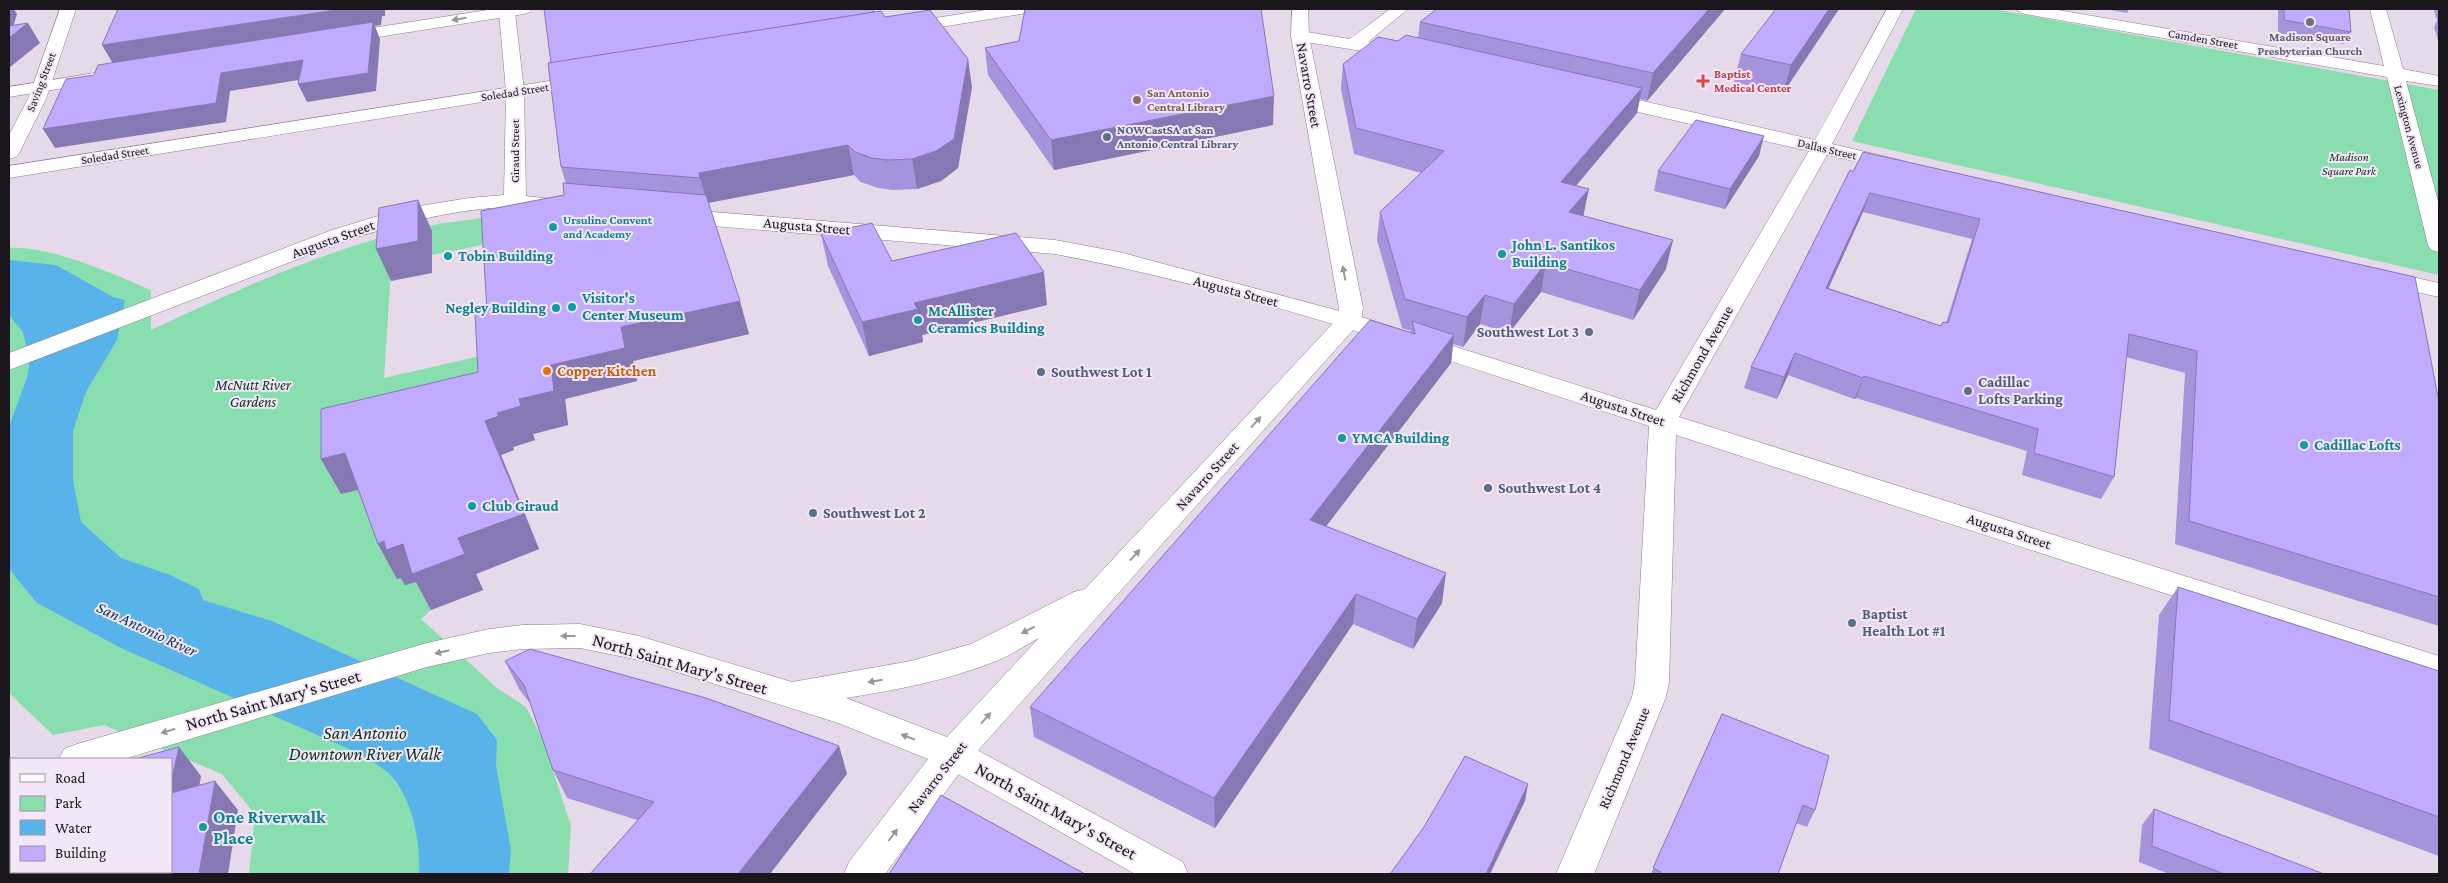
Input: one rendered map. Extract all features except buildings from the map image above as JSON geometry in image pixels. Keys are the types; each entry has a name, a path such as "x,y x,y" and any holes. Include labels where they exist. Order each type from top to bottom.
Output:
{"street":[{"name":"Saving Street","path":"9,153 37,99 68,9"},
{"path":"892,30 1021,9"},
{"name":"Navarro Street","path":"863,874 954,754 1349,320 1351,308 1300,36 1300,9"},
{"path":"1356,44 1400,9"},
{"name":"Richmond Avenue","path":"1575,874 1649,697 1652,682 1663,421 1820,147 1895,9"},
{"name":"Camden Street","path":"2025,9 2439,81"},
{"name":"Lexington Avenue","path":"2378,9 2439,245"},
{"path":"319,42 515,10"},
{"name":"Giraud Street","path":"515,10 516,201"},
{"path":"1300,36 1356,44 1422,57"},
{"path":"9,92 118,75"},
{"name":"Soledad Street","path":"9,172 610,76"},
{"name":"Dallas Street","path":"1587,94 1917,170"},
{"name":"Augusta Street","path":"9,362 340,235 401,216 470,204 516,201 582,208"},
{"name":"Augusta Street","path":"655,214 1055,247 1119,258 1349,320 2439,669"},
{"path":"2363,273 2439,290"},
{"path":"790,695 911,674 981,654 1102,592"},
{"name":"North Saint Mary's Street","path":"91,754 427,655 490,641 523,637 580,636 639,648 849,713 954,754 1169,874"}],"green space":[{"name":"Madison Square Park","path":"1916,9 1992,9 2439,90 2439,275 1852,141"},
{"name":"San Antonio Downtown River Walk","path":"481,218 527,220 571,227 432,255 431,231 393,239 384,378 489,354 492,406 411,476 397,579 404,577 422,580 431,610 421,619 497,688 526,707 543,740 571,826 568,874 249,874 255,814 222,774 104,725 53,735 9,693 9,248 25,248 61,256 100,269 151,290 151,330 287,270 322,257 393,234 441,223"}],"water":[{"name":"San Antonio River","path":"9,260 56,265 113,297 125,300 117,340 86,392 73,431 73,480 81,522 121,558 170,575 199,589 203,600 272,621 477,714 497,740 496,766 511,850 509,874 419,874 419,850 411,812 401,789 391,775 383,769 360,754 119,647 37,603 9,569 9,427 27,377 30,361 23,332 9,315"}],"place":[{"name":"Madison Square Presbyterian Church","path":"2310,22"},
{"name":"Baptist Medical Center","path":"1703,81"},
{"name":"San Antonio Central Library","path":"1137,100"},
{"name":"NOWCastSA at San Antonio Central Library","path":"1107,137"},
{"name":"Ursuline Convent and Academy","path":"553,227"},
{"name":"John L. Santikos Building","path":"1502,254"},
{"name":"Tobin Building","path":"448,256"},
{"name":"Visitor's Center Museum","path":"572,307"},
{"name":"Negley Building","path":"556,308"},
{"name":"McAllister Ceramics Building","path":"918,320"},
{"name":"Southwest Lot 3","path":"1589,332"},
{"name":"Copper Kitchen","path":"547,371"},
{"name":"Southwest Lot 1","path":"1041,372"},
{"name":"Cadillac Lofts Parking","path":"1968,391"},
{"name":"YMCA Building","path":"1342,438"},
{"name":"Cadillac Lofts","path":"2304,445"},
{"name":"Southwest Lot 4","path":"1488,488"},
{"name":"Club Giraud","path":"472,506"},
{"name":"Southwest Lot 2","path":"813,513"},
{"name":"Baptist Health Lot #1","path":"1852,623"},
{"name":"One Riverwalk Place","path":"203,827"}],"park label":[{"name":"McNutt River Gardens","path":"253,394"}]}
